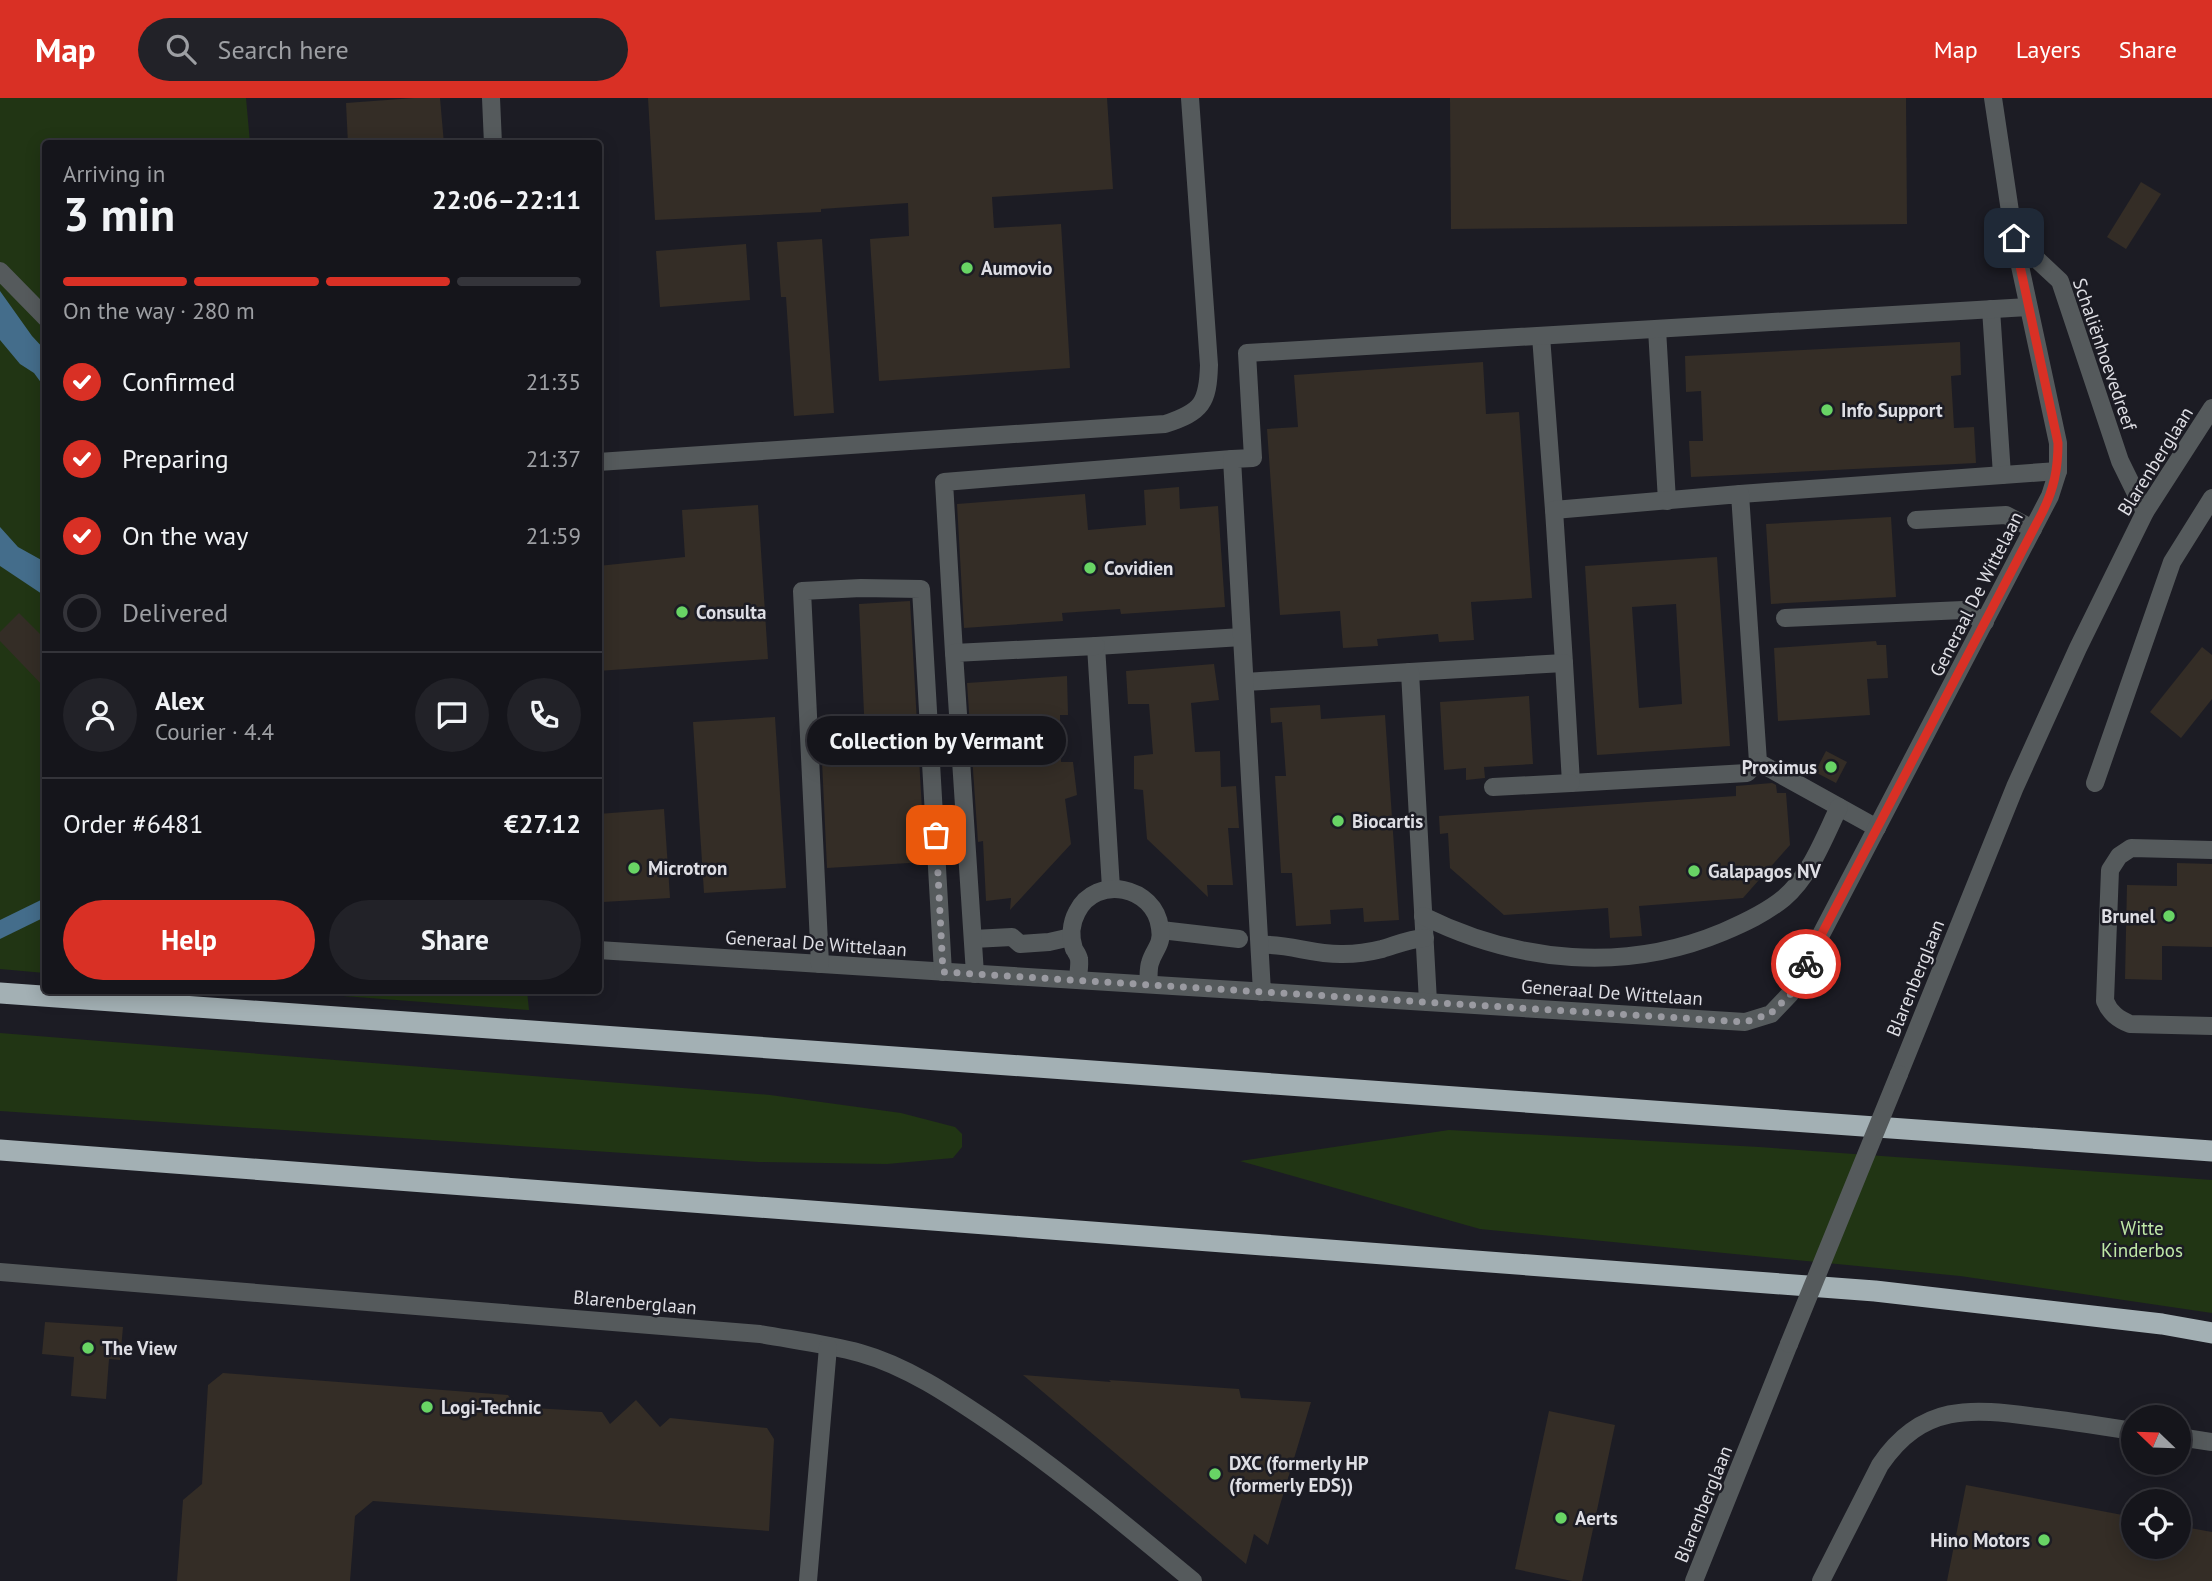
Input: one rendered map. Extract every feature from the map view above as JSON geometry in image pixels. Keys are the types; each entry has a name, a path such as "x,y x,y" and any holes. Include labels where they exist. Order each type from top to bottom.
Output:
{"highway":[{"path":"0,993 2212,1151"},
{"path":"0,1150 1875,1291 2162,1324 2212,1333"}],"street":[{"path":"491,98 493,140"},
{"path":"602,462 1165,424 1183,418 1200,406 1208,389 1209,365 1190,98"},
{"path":"1993,98 2014,238"},
{"name":"Generaal De Wittelaan","path":"602,950 1745,1022 1770,1014 1790,995 2050,496 2057,471 2058,443 2014,238"},
{"name":"Schaliënhoevedreef","path":"2014,238 2060,281 2120,461 2146,512"},
{"path":"0,271 42,314"},
{"path":"975,974 944,482 1253,458 1247,353 2028,307"},
{"path":"1990,309 2002,475"},
{"path":"1657,329 1667,500"},
{"path":"1541,335 1571,783"},
{"name":"Blarenberglaan","path":"1694,1581 2015,788 2078,648 2146,512 2212,408"},
{"path":"1232,459 1262,992"},
{"path":"1554,510 2057,471"},
{"path":"1493,788 1747,773 1758,762 1740,494"},
{"path":"2095,783 2172,562 2212,498"},
{"path":"1916,520 2006,515 2033,529"},
{"path":"820,964 802,591 921,589 943,972"},
{"path":"1785,618 1963,610 1985,622"},
{"path":"954,653 1242,637"},
{"path":"1096,646 1111,888"},
{"path":"1245,682 1564,663"},
{"path":"1409,672 1428,1002"},
{"path":"1758,762 1877,828"},
{"path":"1423,916 1451,930 1498,946 1568,958 1629,956 1684,946 1762,914 1785,897 1803,876 1839,807"},
{"path":"2212,850 2131,848 2119,856 2110,870 2105,1001 2109,1010 2130,1024 2212,1026"},
{"path":"1077,980 1079,958 1071,936 1075,914 1090,897 1111,888 1124,889 1145,899 1153,908 1161,930 1156,953 1150,963 1148,985"},
{"path":"1161,930 1238,939"},
{"path":"973,939 1012,937 1020,944 1049,942 1071,936"},
{"path":"1259,945 1274,944 1309,952 1343,954 1380,950 1412,939 1424,938"},
{"name":"Blarenberglaan","path":"0,1272 760,1334 861,1353 951,1396 1025,1446 1097,1501 1193,1581"},
{"path":"808,1581 828,1347"},
{"path":"1821,1581 1880,1465 1889,1451 1918,1427 1941,1416 1964,1410 1993,1411 2121,1429"},
{"path":"2191,1439 2212,1442"}],"green space":[{"path":"0,98 246,98 250,140 42,140 42,973 0,969"},
{"path":"316,994 527,994 529,1010"},
{"path":"0,1033 770,1095 901,1113 955,1127 962,1134 962,1147 953,1158 887,1164 758,1162 0,1111"},
{"name":"Witte Kinderbos","path":"1449,1130 1759,1147 2212,1180 2212,1313 1960,1276 1480,1229 1240,1161"}],"water":[{"path":"0,291 42,347 42,384 34,373 20,364 0,340"},
{"path":"0,527 18,547 42,560 42,594 0,566"},
{"path":"42,899 42,918 0,939 0,920"}],"building":[{"path":"440,98 444,140 348,140 346,103"},
{"name":"Aumovio","path":"648,98 1107,98 1113,189 992,197 994,228 1061,224 1070,368 879,381 870,239 909,236 908,203 821,209 821,212 655,220"},
{"path":"1450,98 1906,98 1907,224 1451,229"},
{"path":"2141,182 2161,194 2126,249 2107,237"},
{"path":"822,239 834,413 794,416 786,297 781,297 777,242"},
{"path":"746,244 750,300 660,307 656,251"},
{"name":"Info Support","path":"1960,342 1961,375 1951,376 1954,428 1974,427 1976,463 1691,477 1689,441 1703,441 1701,391 1686,392 1685,356"},
{"path":"1483,362 1486,414 1519,412 1532,598 1471,602 1474,640 1439,642 1438,634 1377,639 1378,646 1343,648 1340,611 1280,615 1267,429 1298,427 1294,375"},
{"name":"Covidien","path":"1179,487 1180,509 1218,506 1225,607 1121,614 1120,609 1062,613 1063,621 964,628 957,504 1085,494 1088,530 1146,525 1144,490"},
{"name":"Consulta","path":"758,505 768,659 602,671 602,566 685,557 682,510"},
{"path":"1891,517 1896,597 1771,604 1766,524"},
{"path":"1717,557 1730,746 1597,755 1585,566","holes":["1676,604 1682,704 1639,708 1632,607"]},
{"path":"910,601 925,862 827,868 822,761 866,757 859,604"},
{"path":"19,613 42,636 42,685 0,641 0,632"},
{"path":"1876,641 1877,645 1886,645 1888,678 1867,679 1870,715 1778,721 1774,648"},
{"path":"2202,647 2212,655 2212,699 2181,738 2150,712"},
{"path":"1214,664 1219,700 1191,703 1195,752 1220,751 1221,787 1236,786 1239,828 1228,828 1233,885 1207,885 1208,897 1147,839 1143,790 1134,789 1134,756 1153,754 1149,704 1128,704 1126,671"},
{"path":"1067,676 1068,715 1060,715 1061,762 1073,762 1077,795 1065,799 1071,844 1010,910 1011,898 986,901 983,841 978,842 967,683"},
{"path":"1529,696 1533,764 1484,767 1485,778 1466,780 1466,768 1444,770 1440,702"},
{"name":"Biocartis","path":"1320,705 1321,719 1385,715 1399,920 1364,922 1363,908 1330,910 1331,924 1296,926 1292,873 1281,873 1275,776 1286,776 1282,722 1271,723 1270,708"},
{"path":"775,717 786,888 704,893 693,722"},
{"name":"Proximus","path":"1826,751 1847,762 1836,783 1815,772"},
{"path":"1776,785 1777,793 1786,793 1790,845 1743,898 1639,906 1642,936 1610,938 1608,908 1504,915 1450,868 1448,833 1440,834 1439,816 1736,796 1736,786"},
{"name":"Microtron","path":"664,809 670,898 603,902 602,814"},
{"name":"Brunel","path":"2177,863 2212,864 2212,947 2162,946 2162,980 2125,979 2127,885 2177,886"},
{"path":"45,1322 123,1327 120,1360 109,1359 106,1399 71,1396 74,1357 42,1354"},
{"path":"223,1373 508,1395 516,1407 602,1412 610,1424 636,1400 660,1427 670,1418 767,1428 774,1439 769,1531 373,1501 355,1516 350,1581 177,1581 183,1500 202,1484 208,1385"},
{"name":"DXC (formerly HP (formerly EDS))","path":"1023,1375 1239,1389 1241,1398 1311,1402 1268,1545 1254,1534 1246,1564"},
{"name":"Aerts","path":"1549,1411 1615,1425 1582,1581 1515,1569"},
{"name":"Hino Motors","path":"1966,1485 2121,1515 2121,1559 2191,1559 2191,1528 2212,1532 2212,1581 1947,1581"}],"way so far":[{"path":"936,835 943,972 1745,1022 1770,1014 1790,995 1806,964"}],"place":[{"name":"Aumovio","path":"967,268"},
{"name":"Info Support","path":"1827,410"},
{"name":"Covidien","path":"1090,568"},
{"name":"Consulta","path":"682,612"},
{"name":"Proximus","path":"1831,767"},
{"name":"Biocartis","path":"1338,821"},
{"name":"Collection by Vermant","path":"936,835"},
{"name":"Microtron","path":"634,868"},
{"name":"Galapagos NV","path":"1694,871"},
{"name":"Brunel","path":"2169,916"},
{"name":"The View","path":"88,1348"},
{"name":"Logi-Technic","path":"427,1407"},
{"name":"DXC (formerly HP (formerly EDS))","path":"1215,1474"},
{"name":"Aerts","path":"1561,1518"},
{"name":"Hino Motors","path":"2044,1540"}],"route":[{"path":"1806,964 2050,496 2057,471 2058,443 2014,238"}]}
